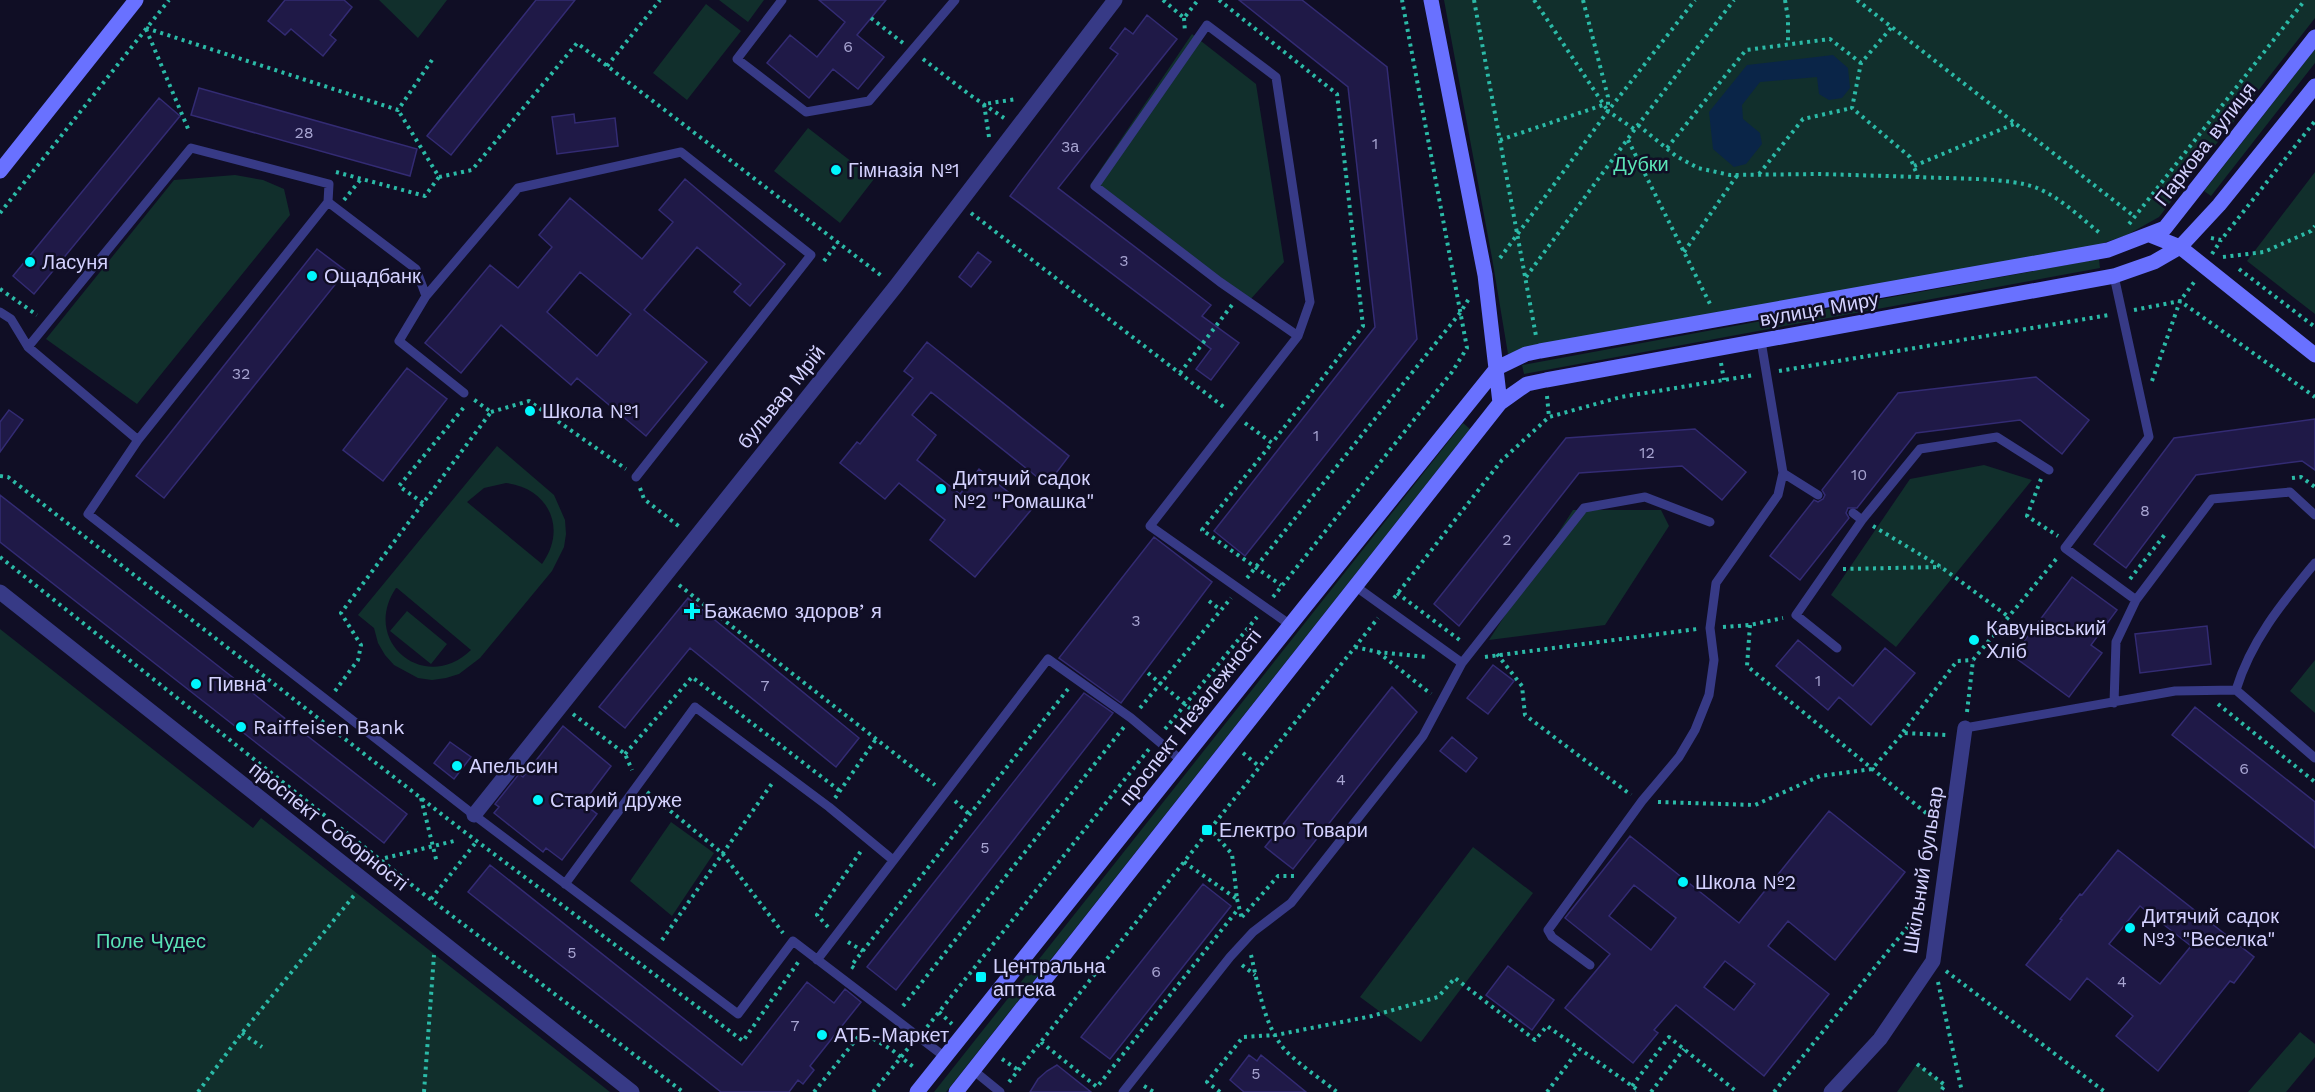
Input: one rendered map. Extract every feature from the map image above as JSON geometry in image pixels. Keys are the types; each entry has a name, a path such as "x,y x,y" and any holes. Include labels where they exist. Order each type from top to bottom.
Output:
{"street":[{"path":"0,171 136,0"},
{"name":"бульвар Мрій","path":"474,815 959,204 1115,0"},
{"path":"956,1092 1500,403 1485,275 1431,0"},
{"name":"Паркова вулиця","path":"2107,244 2146,230 2165,228 2315,37"},
{"path":"2180,247 2219,205 2315,86"},
{"path":"2146,230 2180,247 2315,356"},
{"name":"вулиця Миру","path":"1497,368 1533,352 1713,320 2107,244"},
{"name":"вулиця Миру","path":"1500,403 1527,384 2114,276 2154,262 2180,247"},
{"name":"проспект Незалежності","path":"917,1092 1289,624 1497,368"},
{"name":"проспект Соборності","path":"0,592 632,1092"},
{"name":"Шкільний бульвар","path":"1831,1092 1880,1039 1933,961 1964,732"}],"lane":[{"path":"782,0 737,59 806,112 869,101 955,0"},
{"path":"1289,624 1150,526 1298,336 1310,302 1276,77 1207,25 1095,186 1220,282 1298,336"},
{"path":"27,347 191,148 329,183 328,202 138,440 88,514 474,815 738,1014 793,941 945,1057"},
{"path":"464,393 399,341 426,296 518,188 681,152 811,255 636,477"},
{"path":"328,202 416,269 426,296"},
{"path":"2114,276 2149,437 2065,548 2136,600"},
{"path":"0,312 11,319 27,347 138,440"},
{"path":"1590,965 1552,937 1548,930 1642,801 1679,757 1695,730 1709,695 1715,655 1710,628 1716,583 1778,495 1783,473 1761,341"},
{"path":"1837,648 1796,615 1862,520 1920,449 1997,436 2047,469"},
{"path":"1783,473 1818,495"},
{"path":"2114,703 2116,642 2136,600 2212,499 2290,492 2315,515"},
{"path":"1123,1092 1230,957 1253,932 1291,903 1416,745 1462,663 1584,508 1645,497 1710,522"},
{"path":"1852,513 1862,520"},
{"path":"2236,690 2243,667 2272,615 2315,562"},
{"path":"1355,586 1462,663"},
{"path":"818,960 1048,659 1131,718 1182,761"},
{"path":"1964,732 2175,692 2236,690 2315,758"},
{"path":"565,884 695,707 829,807 893,860"},
{"path":"974,1070 1004,1088"}],"path":[{"path":"0,213 169,0"},
{"path":"607,66 660,0"},
{"path":"1163,0 1184,18"},
{"path":"1185,39 1184,18 1198,0"},
{"path":"1219,0 1337,94 1363,326 1202,530 1281,585"},
{"path":"1474,0 1537,338"},
{"path":"1534,0 1608,111 1698,168 1738,174 1918,177 2001,182 2036,187 2054,196 2107,244"},
{"path":"1583,0 1608,97 1608,111"},
{"path":"903,1006 1131,718 1239,588 1460,313 1485,275 1518,235 1608,111 1695,0"},
{"path":"1525,277 1734,0"},
{"path":"1785,0 1788,44"},
{"path":"1857,0 2134,217 2146,230"},
{"path":"2124,230 2305,0"},
{"path":"871,18 1017,127"},
{"path":"146,28 398,110 439,177 425,196 327,169"},
{"path":"146,28 189,131"},
{"path":"1852,108 1861,63 1891,28"},
{"path":"1667,148 1746,50 1830,39 1861,63"},
{"path":"398,110 432,60"},
{"path":"984,104 1042,95"},
{"path":"984,104 993,159"},
{"path":"1500,140 1603,105"},
{"path":"1852,108 1910,157 1918,177"},
{"path":"1759,174 1803,119 1852,108"},
{"path":"1914,166 2014,124"},
{"path":"1628,140 1711,304 1713,320"},
{"path":"1684,252 1738,174"},
{"path":"337,209 361,178"},
{"path":"959,204 1272,443"},
{"path":"2223,257 2264,252 2313,231 2315,226"},
{"path":"2150,387 2180,301 2221,240"},
{"path":"2214,250 2315,327"},
{"path":"0,290 37,315 44,306"},
{"path":"1180,373 1233,304 1224,298"},
{"path":"1004,1088 1503,460 1549,417 1621,398 2180,301 2315,397"},
{"path":"1719,349 1724,380"},
{"path":"423,503 399,486 471,398 491,412"},
{"path":"334,692 358,660 361,645 341,613 491,412 529,401 636,477 644,499 678,526"},
{"path":"2046,528 2027,516 2047,469"},
{"path":"1862,520 1941,567 2009,617"},
{"path":"1902,733 1964,732 1973,660 2065,548"},
{"path":"0,557 430,899 683,1092"},
{"path":"1828,569 1941,567"},
{"path":"665,575 946,793 970,815"},
{"path":"1209,601 1221,610"},
{"path":"1462,663 1497,654 1750,625 1782,619 1788,611"},
{"path":"1750,625 1747,666 1951,832"},
{"path":"1354,647 1429,657"},
{"path":"1378,652 1434,696 1431,702"},
{"path":"1497,654 1522,686 1526,715 1642,801 1755,805 1820,776 1872,769 1957,661 1973,660"},
{"path":"1148,674 1161,684"},
{"path":"325,685 343,699"},
{"path":"860,973 851,966 1071,686"},
{"path":"2209,697 2315,782"},
{"path":"562,705 625,754 638,785 722,853 778,929"},
{"path":"1115,720 1133,734"},
{"path":"829,807 876,739"},
{"path":"643,966 793,755"},
{"path":"420,797 437,863"},
{"path":"1184,862 1237,899 1232,854 1210,829"},
{"path":"430,899 477,840"},
{"path":"817,915 869,840"},
{"path":"198,1092 242,1033 381,860 454,841"},
{"path":"1242,917 1278,876 1296,876"},
{"path":"1774,1092 1910,924 1942,893"},
{"path":"1041,1042 1097,1086 1239,908"},
{"path":"424,1092 436,937"},
{"path":"1933,961 1962,1092"},
{"path":"1933,961 2105,1092"},
{"path":"1220,1092 1207,1082 1243,1036 1276,1035 1352,1021 1437,997 1455,978 1534,1040 1547,1026 1638,1091"},
{"path":"894,999 911,1013"},
{"path":"1264,1010 1272,1030 1288,1053 1337,1092"},
{"path":"920,1019 928,1026"},
{"path":"814,1092 862,1032 892,1050"},
{"path":"242,1033 262,1047"},
{"path":"1632,1086 1669,1037 1737,1092"},
{"path":"1547,1092 1579,1049"},
{"path":"1651,1092 1684,1049"},
{"path":"1917,1064 1945,1085 1940,1092"}],"green space":[{"path":"379,0 447,0 418,38"},
{"path":"719,0 764,0 748,22"},
{"name":"Дубки","path":"1444,0 2315,0 2315,18 2159,217 2127,235 2083,250 1508,354"},
{"path":"706,4 741,31 687,100 653,73"},
{"path":"1192,34 1256,84 1284,262 1249,301 1090,185"},
{"path":"2315,49 2315,63 2211,196 2204,191"},
{"path":"808,128 874,179 840,223 774,171"},
{"path":"2315,172 2315,314 2247,261"},
{"path":"235,175 263,180 284,189 290,215 137,404 46,339 174,180"},
{"path":"2099,259 2100,268 1524,374 1522,365"},
{"path":"1463,423 1470,429 946,1092 934,1092"},
{"path":"497,446 554,495 565,520 566,534 564,547 552,571 480,658 459,674 432,680 418,678 394,665 378,643 374,628 358,615","holes":["506,483 521,486 533,493 543,501 550,512 553,537 550,550 542,564 467,502 484,488","397,588 471,650 453,662 435,667 418,664 403,656 392,643 386,626 387,608"]},
{"path":"1984,465 2032,480 1896,647 1831,595 1910,479"},
{"path":"1573,510 1661,510 1669,526 1605,625 1489,640"},
{"path":"407,611 447,644 431,664 390,631"},
{"name":"Поле Чудес","path":"0,629 253,828 261,818 610,1092 0,1092"},
{"path":"2315,660 2315,713 2290,691"},
{"path":"671,822 714,853 672,916 630,881"},
{"path":"1473,847 1533,893 1421,1042 1360,997"},
{"path":"2300,1032 2315,1044 2315,1057 2286,1092 2248,1092"},
{"path":"1917,1064 1945,1085 1940,1092 1897,1092"}],"water":[{"path":"1833,55 1848,68 1850,88 1842,98 1829,100 1819,94 1817,77 1760,82 1742,105 1743,119 1760,133 1762,144 1746,164 1734,167 1713,149 1709,112 1747,65"}],"building":[{"path":"285,0 344,0 352,7 330,35 336,40 323,56 291,29 285,35 268,21"},
{"path":"536,0 575,0 451,155 427,136"},
{"path":"819,0 886,0 857,35 884,57 858,89 833,69 809,98 767,63 790,35 817,57 845,22"},
{"path":"1239,0 1302,0 1387,67 1417,339 1245,556 1214,531 1375,327 1348,87"},
{"path":"1147,15 1177,39 1058,188 1211,305 1202,316 1239,343 1211,380 1196,369 1211,349 1010,196 1118,54 1110,48 1125,28 1133,34"},
{"path":"199,88 417,149 410,176 191,115"},
{"path":"159,98 180,116 34,294 13,276"},
{"path":"574,114 575,123 615,118 618,146 557,154 552,117"},
{"path":"685,179 785,264 750,306 734,292 741,284 697,247 644,310 707,362 646,436 577,378 571,385 501,325 461,373 425,343 490,265 518,288 552,247 539,235 570,198 642,259 673,222 659,210","holes":["580,272 631,314 597,356 547,312"]},
{"path":"317,249 346,271 164,498 136,476"},
{"path":"978,252 991,262 971,287 959,277"},
{"path":"927,342 1069,456 1047,485 931,392 912,415 936,435 917,460 960,494 979,469 1031,510 975,577 930,540 945,520 899,483 885,499 840,463 857,442 860,444 913,378 904,371"},
{"path":"407,368 447,399 383,481 343,450"},
{"path":"2036,377 2089,420 2062,454 2020,420 1916,433 1857,508 1848,508 1846,513 1849,518 1800,580 1770,556 1814,500 1818,502 1823,499 1825,495 1822,490 1898,393"},
{"path":"9,410 23,420 0,452 0,422"},
{"path":"2315,419 2315,470 2302,461 2196,475 2126,568 2094,544 2174,438"},
{"path":"1695,429 1746,472 1722,500 1682,466 1579,473 1459,626 1434,604 1566,438"},
{"path":"0,495 407,814 384,843 0,542"},
{"path":"1154,537 1212,582 1121,703 1059,658"},
{"path":"2072,577 2117,610 2091,645 2102,653 2069,697 2013,656"},
{"path":"688,598 859,738 836,767 690,648 625,728 599,707"},
{"path":"2207,626 2211,664 2140,673 2135,634"},
{"path":"1798,640 1853,686 1885,648 1915,673 1871,725 1839,697 1828,710 1776,666"},
{"path":"1493,665 1514,681 1488,714 1467,698"},
{"path":"1392,687 1417,712 1293,869 1265,847"},
{"path":"1084,693 1113,713 896,990 867,967"},
{"path":"2195,707 2315,802 2315,848 2172,735"},
{"path":"563,726 611,766 583,803 597,814 562,860 546,848 543,852 494,813 499,807 495,804 519,774 523,777"},
{"path":"1452,737 1477,758 1466,772 1440,751"},
{"path":"450,742 471,757 454,779 434,763"},
{"path":"1829,811 1905,872 1835,960 1788,921 1768,946 1829,994 1764,1076 1676,1005 1654,1030 1658,1033 1633,1063 1565,1008 1610,954 1565,918 1630,836 1739,923","holes":["1634,885 1676,918 1651,950 1609,916","1725,961 1755,984 1734,1010 1704,987"]},
{"path":"2118,850 2254,957 2234,983 2230,981 2158,1071 2116,1036 2133,1016 2087,978 2070,1000 2026,965 2080,894 2082,895","holes":["2140,906 2191,946 2160,984 2109,944"]},
{"path":"490,865 742,1065 807,982 834,1003 845,989 861,1002 810,1066 814,1070 803,1084 798,1080 789,1092 721,1092 468,892"},
{"path":"1203,884 1231,906 1110,1059 1081,1037"},
{"path":"1508,966 1554,1000 1532,1030 1486,995"},
{"path":"1249,1055 1257,1061 1261,1055 1306,1092 1244,1092 1230,1080"},
{"path":"1057,1065 1091,1092 1030,1092 1038,1079"}],"place":[{"name":"Гімназія №1","path":"836,170"},
{"name":"Ласуня","path":"30,262"},
{"name":"Ощадбанк","path":"312,276"},
{"name":"Школа №1","path":"530,411"},
{"name":"Дитячий садок №2 \"Ромашка\"","path":"941,489"},
{"name":"Бажаємо здоровʼя","path":"692,611"},
{"name":"Кавунівський Хліб","path":"1974,640"},
{"name":"Пивна","path":"196,684"},
{"name":"Raiffeisen Bank","path":"241,727"},
{"name":"Апельсин","path":"457,766"},
{"name":"Старий друже","path":"538,800"},
{"name":"Електро Товари","path":"1207,830"},
{"name":"Школа №2","path":"1683,882"},
{"name":"Дитячий садок №3 \"Веселка\"","path":"2130,928"},
{"name":"Центральна аптека","path":"981,977"},
{"name":"АТБ-Маркет","path":"822,1035"}]}
